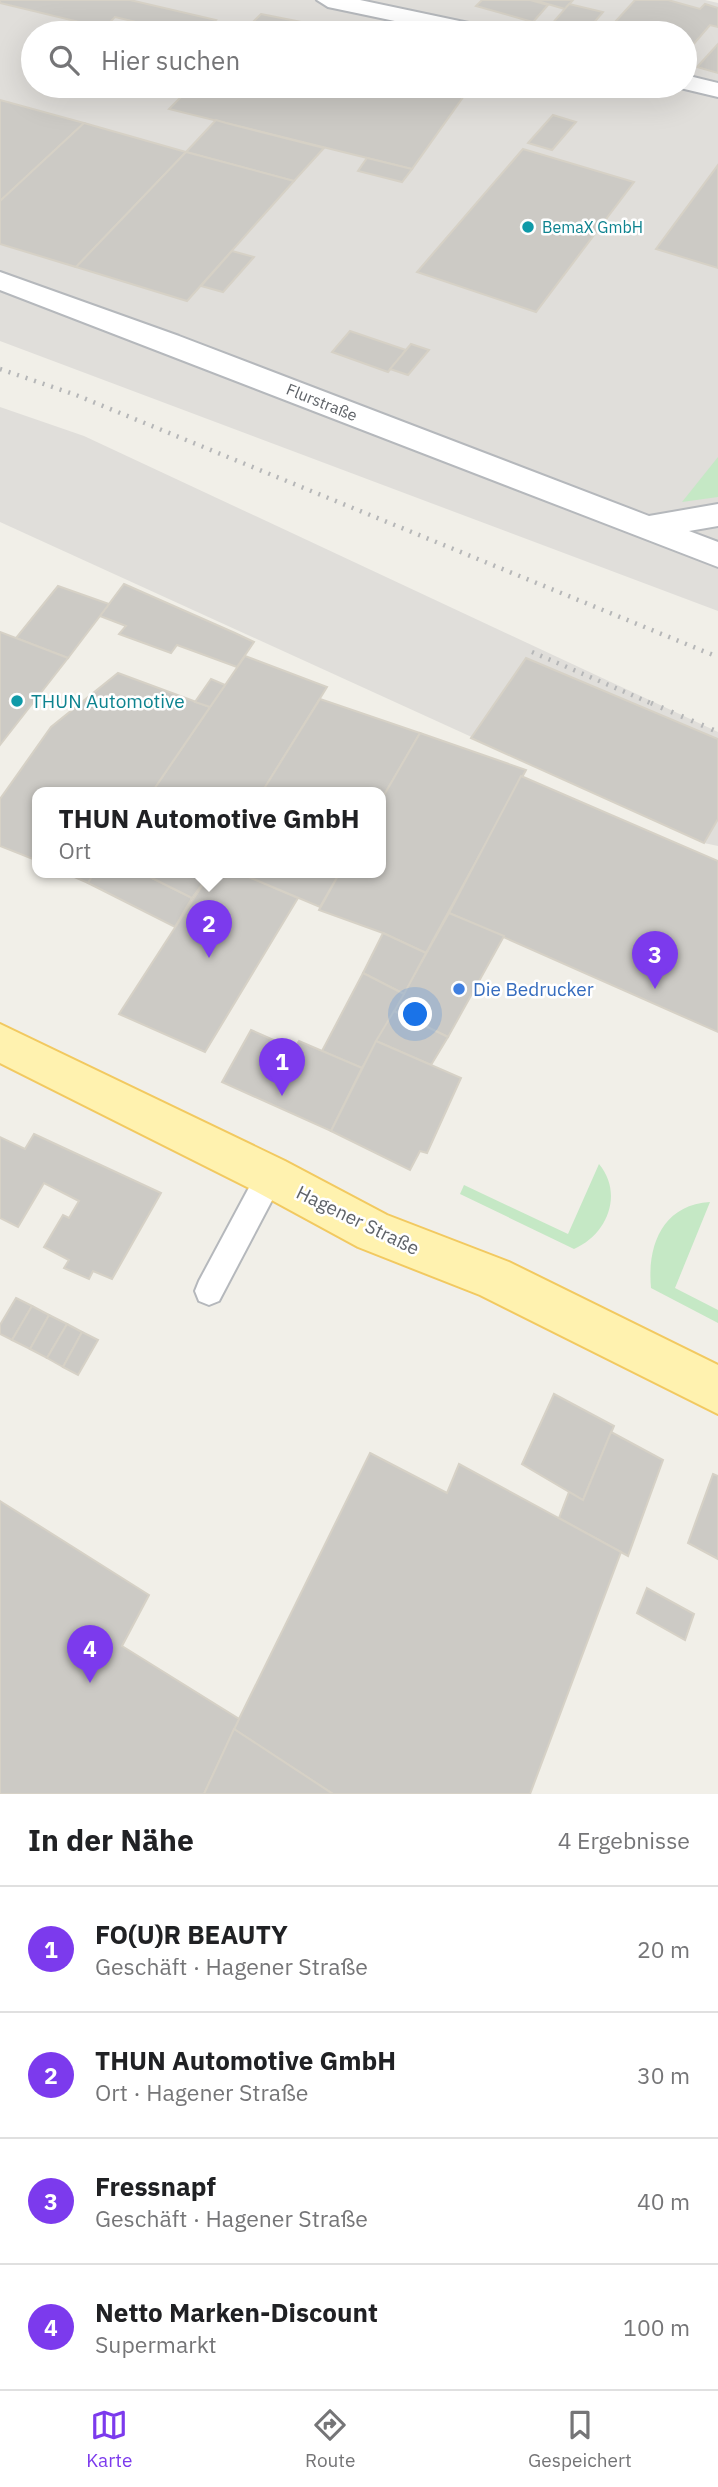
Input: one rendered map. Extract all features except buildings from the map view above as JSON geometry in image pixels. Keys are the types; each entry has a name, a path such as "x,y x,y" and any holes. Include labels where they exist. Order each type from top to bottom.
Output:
{"main road":[{"name":"Hagener Straße","path":"0,1043 270,1176 374,1232 493,1278 718,1390"}],"street":[{"path":"328,0 427,21"},
{"path":"697,85 718,90"},
{"name":"Flurstraße","path":"0,280 169,341 642,528 718,555"},
{"path":"642,528 718,515"}],"lane":[{"path":"209,1291 270,1176"}],"shaded area":[{"path":"0,0 705,0 718,3 718,611 0,341"},
{"path":"0,407 84,436 718,732 718,846 704,843 0,522"}],"green space":[{"path":"718,457 718,497 682,502"},
{"path":"599,1164 610,1188 608,1212 595,1234 574,1249 460,1194 464,1185 568,1234"},
{"path":"710,1202 675,1288 718,1310 718,1323 651,1288 652,1257 661,1230 669,1219 680,1211"}],"railway":[{"path":"0,369 76,395 718,657"},
{"path":"532,652 655,705"},
{"path":"651,703 718,732"}],"place":[{"name":"BemaX GmbH","path":"528,227"},
{"name":"THUN Automotive","path":"17,701"},
{"name":"THUN Automotive GmbH","path":"209,958"},
{"name":"Die Bedrucker","path":"459,989"},
{"name":"Fressnapf","path":"655,989"},
{"name":"FO(U)R BEAUTY","path":"282,1096"},
{"name":"Netto Marken-Discount","path":"90,1683"}]}
